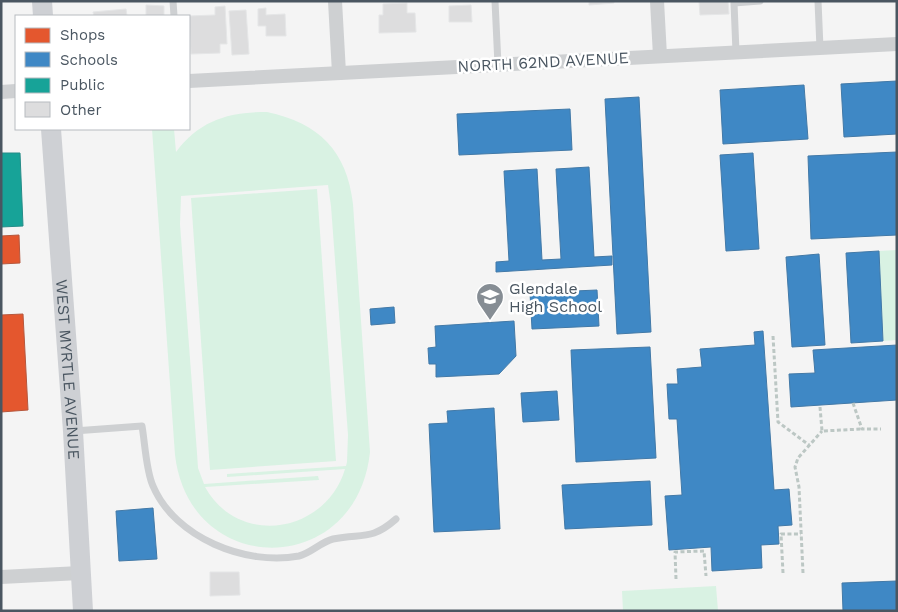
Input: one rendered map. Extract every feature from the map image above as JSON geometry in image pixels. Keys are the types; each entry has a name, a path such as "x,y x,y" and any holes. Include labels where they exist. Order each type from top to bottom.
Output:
{"street":[{"path":"42,1 43,15"},
{"path":"335,1 338,73"},
{"path":"657,1 660,56"},
{"name":"NORTH 62ND AVENUE","path":"190,81 897,44"},
{"path":"1,92 15,91"},
{"name":"WEST MYRTLE AVENUE","path":"52,130 73,431 83,611"},
{"path":"1,577 80,573"}],"lane":[{"path":"173,1 174,15"},
{"path":"495,1 498,65"},
{"path":"736,52 734,3 760,1"},
{"path":"818,1 820,48"},
{"path":"73,431 142,426 152,486 162,501 176,518 194,532 214,545 230,552 246,556 299,556 316,549 331,539 358,537 381,532 396,519"}],"path":[{"path":"773,336 778,422 809,445"},
{"path":"853,403 862,429"},
{"path":"820,407 822,431"},
{"path":"803,573 799,488 795,467 798,458 822,431 881,429"},
{"path":"783,574 781,534 802,534"},
{"path":"676,579 675,552 704,550 706,576"}],"green space":[{"path":"267,112 302,124 315,132 337,154 350,185 353,204 370,452 359,493 336,523 307,541 273,548 240,542 210,525 187,496 175,455 152,130 174,130 176,152 185,141 205,125 228,116","holes":["328,185 348,435 346,466 227,474 227,477 345,469 335,491 320,507 301,519 281,525 259,525 239,519 220,506 205,487 319,480 318,476 204,484 198,468 180,224 181,196"]},
{"path":"317,189 336,461 210,470 191,198"},
{"path":"897,250 897,340 883,341 879,251"},
{"path":"716,586 718,611 623,611 622,591"}],"building: Shops":[{"path":"19,235 20,263 1,264 1,236"},
{"path":"23,314 28,410 1,412 1,315"}],"building: Schools":[{"path":"897,81 897,134 844,137 841,84"},
{"path":"804,85 808,139 723,144 720,90"},
{"path":"639,97 651,332 617,334 605,99"},
{"path":"570,109 572,150 459,155 457,114"},
{"path":"897,152 897,235 811,239 808,156"},
{"path":"753,153 759,249 726,251 720,155"},
{"path":"589,167 594,257 612,256 612,265 496,272 496,262 509,261 504,171 537,169 542,260 561,259 556,169"},
{"path":"879,251 883,341 851,343 846,253"},
{"path":"819,254 825,345 792,347 786,257"},
{"path":"597,290 599,326 532,329 530,293"},
{"path":"394,307 395,323 371,325 370,309"},
{"path":"514,321 516,356 499,374 436,377 436,364 429,364 428,348 436,347 435,326"},
{"path":"763,331 774,490 789,489 792,525 778,526 779,544 761,545 762,568 712,571 711,547 669,550 665,496 682,495 677,419 669,419 667,384 678,384 677,369 702,367 700,349 755,345 754,332"},
{"path":"897,345 897,400 791,407 789,374 815,373 813,350"},
{"path":"650,347 656,458 576,462 571,350"},
{"path":"557,391 559,420 523,422 521,393"},
{"path":"494,408 500,529 434,532 429,424 448,423 447,411"},
{"path":"650,481 652,525 565,529 562,485"},
{"path":"153,508 157,559 119,561 116,511"},
{"path":"897,581 897,611 843,611 842,583"}],"building: Public":[{"path":"1,153 20,153 23,226 1,227"}],"building: Other":[{"path":"589,1 614,1 614,3 589,5"},
{"path":"699,1 728,1 729,14 700,15"},
{"path":"407,3 407,13 415,13 416,32 379,33 379,15 383,15 383,4"},
{"path":"146,5 164,6 164,15 146,15"},
{"path":"471,5 472,22 449,22 449,6"},
{"path":"225,6 227,44 220,44 220,53 191,54 190,16 215,15 215,7"},
{"path":"266,8 266,15 285,14 286,36 266,36 266,26 258,26 258,9"},
{"path":"126,9 127,15 94,15 93,12"},
{"path":"246,10 249,54 232,55 229,11"},
{"path":"210,572 239,572 240,595 210,596"}],"place":[{"name":"Glendale High School","path":"490,321"}]}
